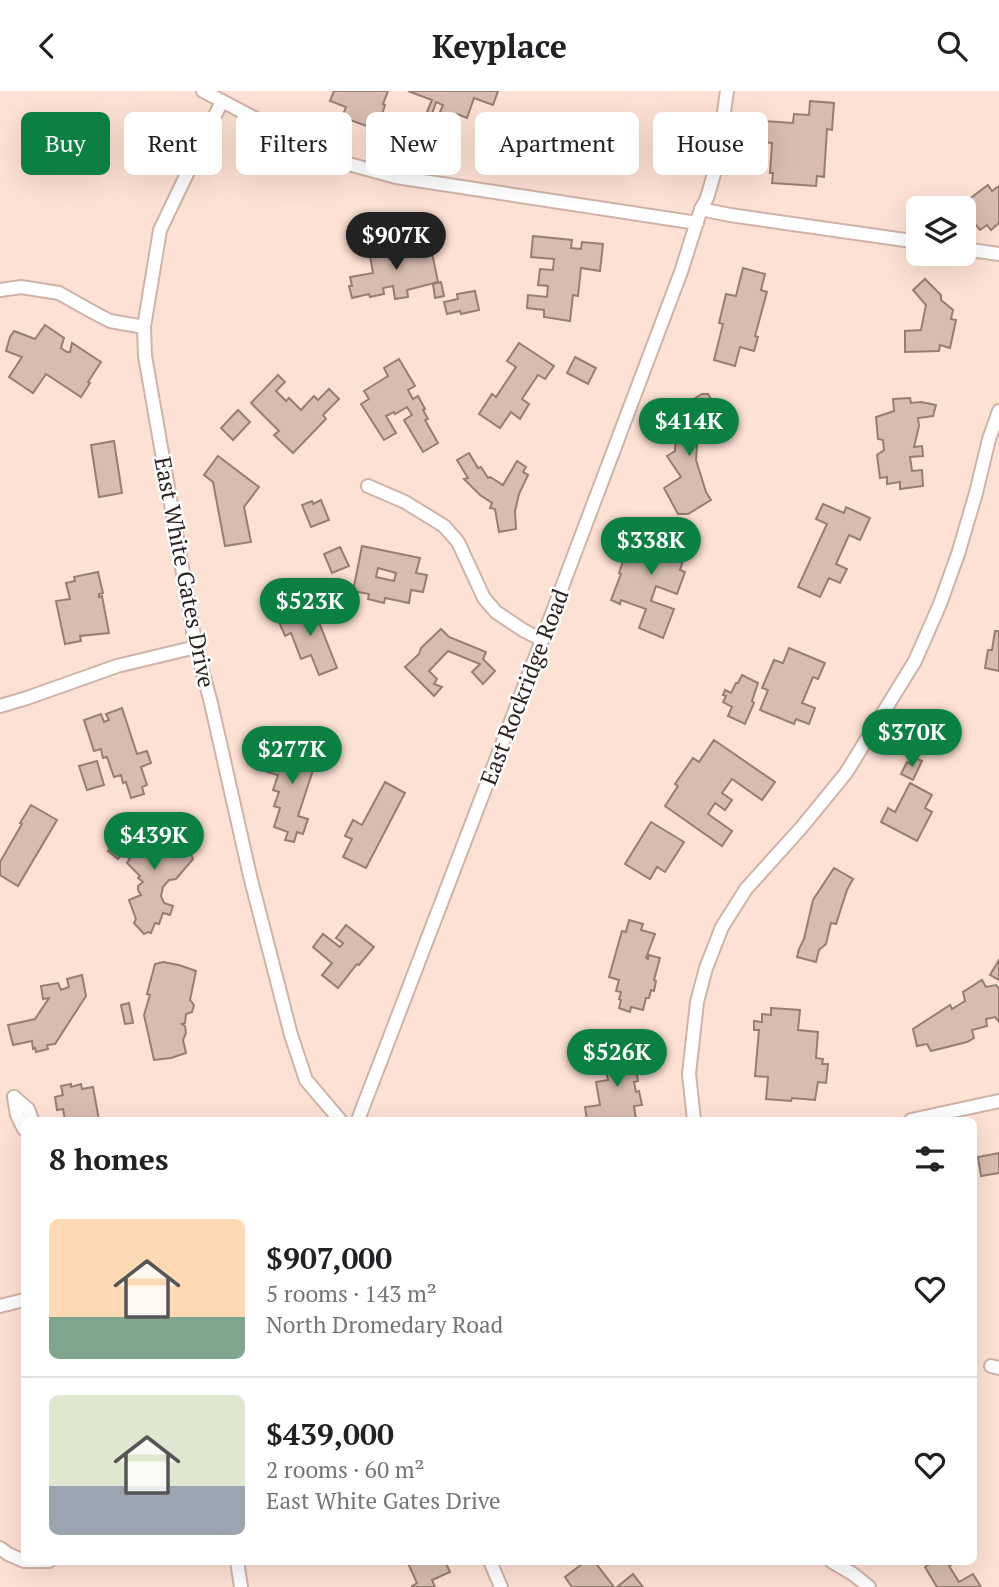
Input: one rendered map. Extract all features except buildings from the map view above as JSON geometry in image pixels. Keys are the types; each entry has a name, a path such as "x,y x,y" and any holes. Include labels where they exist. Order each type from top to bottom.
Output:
{"street":[{"path":"203,91 321,154 366,170 396,177 696,223"},
{"name":"East Rockridge Road","path":"359,1117 681,272 716,167 727,91"},
{"name":"East White Gates Drive","path":"222,101 160,229 144,327 145,356 196,647 250,876 291,1035 306,1080 337,1117"},
{"path":"701,209 906,240"},
{"path":"976,251 999,254"},
{"path":"0,290 21,287 59,293 110,321 144,327"},
{"path":"694,1117 689,1074 697,1002 706,968 722,927 746,889 846,773 915,660 940,604 958,554 999,411"},
{"path":"368,486 405,502 444,526 458,542 484,598 496,612 542,640"},
{"path":"0,706 117,666 196,647"},
{"path":"21,1123 14,1097 28,1109 31,1117"},
{"path":"925,1117 999,1101"},
{"path":"0,1306 21,1301"},
{"path":"0,1548 21,1559"},
{"path":"238,1565 241,1587"},
{"path":"492,1565 501,1587"},
{"path":"838,1565 869,1587"}]}
